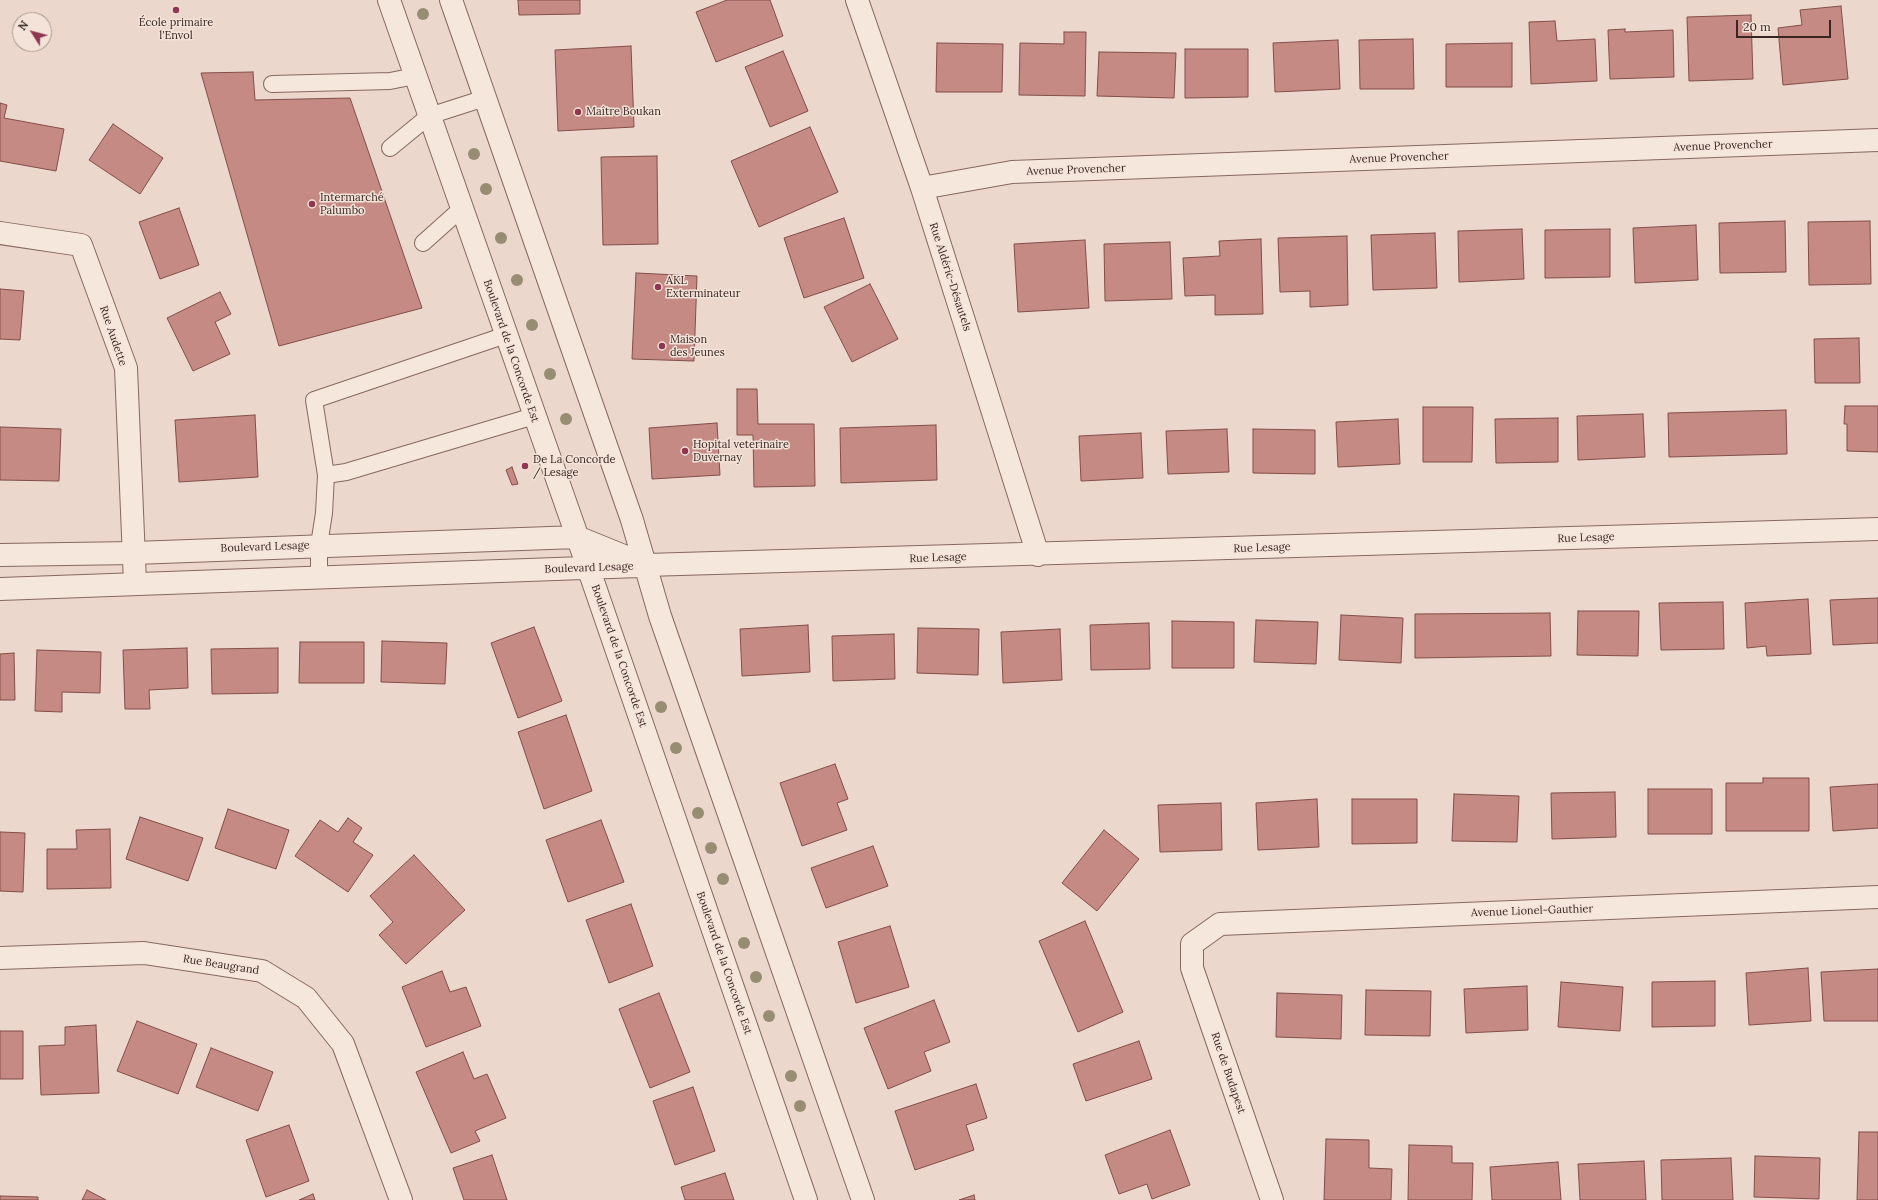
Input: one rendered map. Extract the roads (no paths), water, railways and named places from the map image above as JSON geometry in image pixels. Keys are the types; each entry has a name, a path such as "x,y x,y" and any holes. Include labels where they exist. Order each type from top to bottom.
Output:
{"street":[{"name":"Boulevard de la Concorde Est","path":"389,0 588,567 806,1200"},
{"path":"451,0 632,520 660,616 863,1200"},
{"name":"Rue Aldéric-Désautels","path":"857,0 922,188 1038,555"},
{"name":"Avenue Provencher","path":"922,188 1012,172 1878,140"},
{"name":"Rue Audette","path":"0,233 81,246 126,368 135,584"},
{"name":"Rue Lesage","path":"646,565 1038,555 1878,529"},
{"name":"Boulevard Lesage","path":"0,555 134,553 319,545 577,537 646,565"},
{"name":"Boulevard Lesage","path":"0,589 646,565"},
{"name":"Avenue Lionel-Gauthier","path":"1192,944 1220,924 1878,897"},
{"name":"Rue de Budapest","path":"1192,944 1192,968 1272,1200"},
{"name":"Rue Beaugrand","path":"0,958 144,953 262,971 306,998 343,1044 401,1200"}],"lane":[{"path":"272,84 390,81 415,76"},
{"path":"390,148 429,116 485,98"},
{"path":"423,243 461,208"},
{"path":"319,578 319,545 324,513 326,475 314,400 506,335"},
{"path":"326,475 346,472 534,416"}],"place":[{"name":"École primaire l'Envol","path":"176,10"},
{"name":"Maître Boukan","path":"578,112"},
{"name":"Intermarché Palumbo","path":"312,204"},
{"name":"AKL Exterminateur","path":"658,287"},
{"name":"Maison des Jeunes","path":"662,346"},
{"name":"Hopital veterinaire Duvernay","path":"685,451"},
{"name":"De La Concorde / Lesage","path":"525,466"}]}
